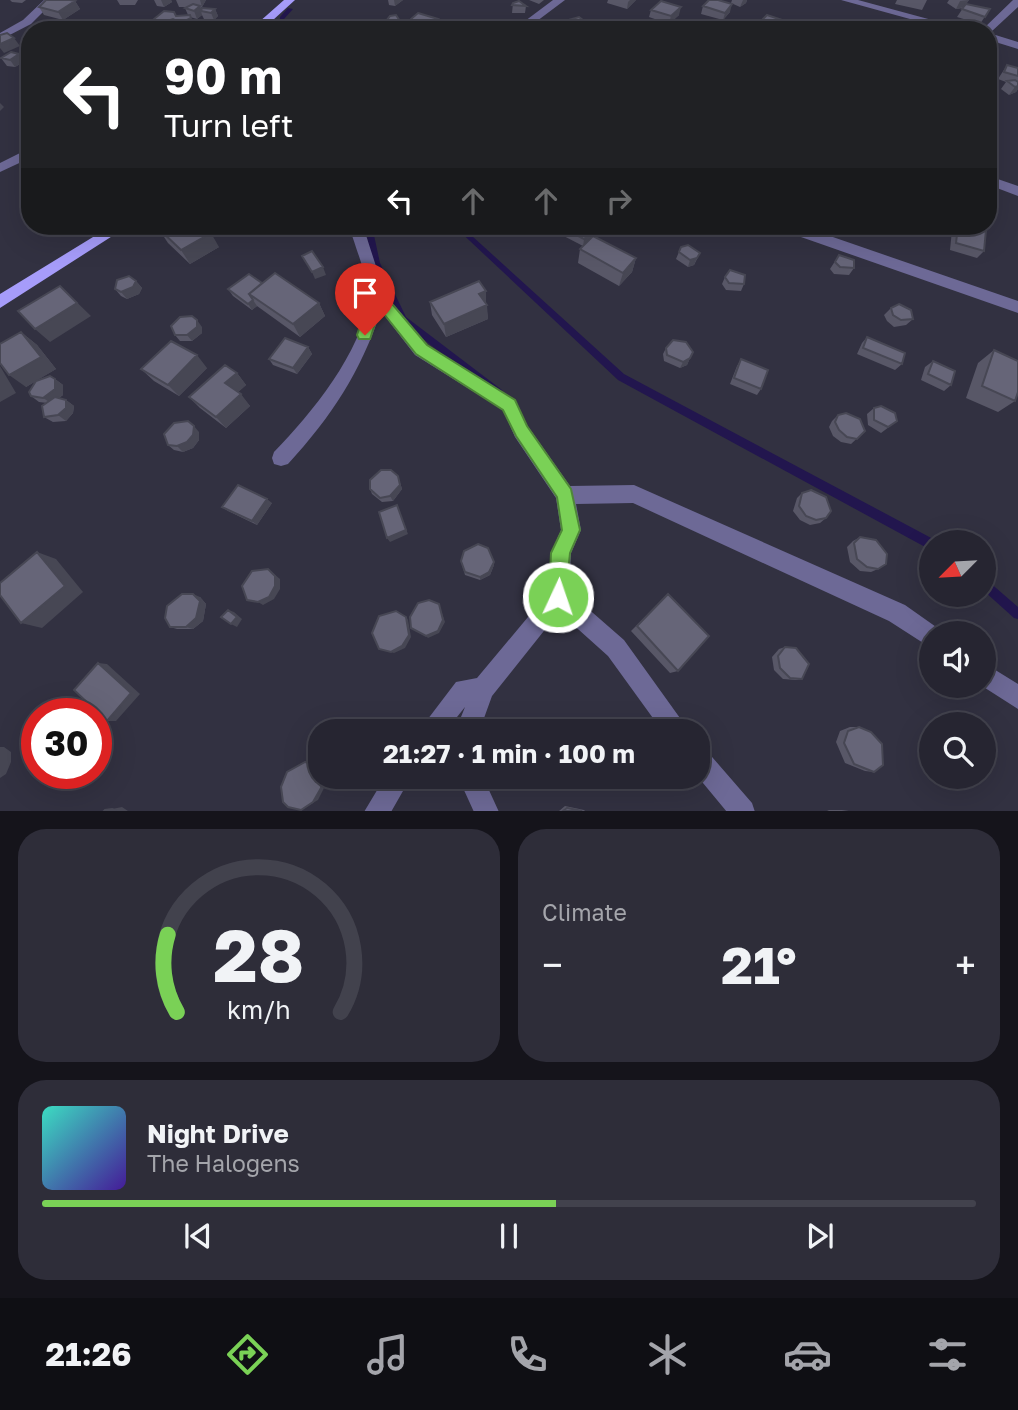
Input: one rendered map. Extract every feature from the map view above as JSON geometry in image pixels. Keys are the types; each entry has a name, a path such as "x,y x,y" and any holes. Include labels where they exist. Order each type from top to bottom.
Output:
{"main road":[{"path":"266,20 290,0"},
{"path":"0,302 107,235"}],"street":[{"path":"28,21 51,0"},
{"path":"531,21 560,0"},
{"path":"845,0 928,21"},
{"path":"997,21 1018,1"},
{"path":"0,37 21,25"},
{"path":"997,39 1018,46"},
{"path":"0,168 21,157"},
{"path":"997,183 1018,191"},
{"path":"359,235 377,296 421,350 509,405 521,431 565,495 571,530 561,553 558,597 483,689 472,719"},
{"path":"812,235 1018,307"},
{"path":"281,458 316,421 358,354 377,296"},
{"path":"565,495 634,494 897,613 919,629"},
{"path":"558,597 616,648 668,719"},
{"path":"996,682 1018,698"},
{"path":"441,719 464,690 483,689"},
{"path":"710,772 743,811"},
{"path":"376,811 391,789"},
{"path":"476,789 487,811"}],"building":[{"path":"46,0 75,1 58,12 39,7"},
{"path":"709,0 732,4 725,13 703,6"},
{"path":"519,1 526,6 512,5"},
{"path":"661,1 681,7 671,16 651,10"},
{"path":"193,4 200,6 194,11 185,8"},
{"path":"966,4 990,9 985,17 962,9"},
{"path":"202,8 215,9 211,13 201,11"},
{"path":"164,11 174,12 176,16 190,15 191,18 185,21 154,19"},
{"path":"418,13 438,19 436,21 409,21"},
{"path":"396,15 400,21 387,20 390,16"},
{"path":"767,15 785,21 761,21"},
{"path":"579,17 584,21 565,21"},
{"path":"7,33 14,38 0,44 0,35"},
{"path":"11,52 19,54 10,60 1,58"},
{"path":"1007,65 1018,68 1018,76 1004,72"},
{"path":"1015,80 1018,86 1015,87 1007,81"},
{"path":"165,235 207,235 181,250"},
{"path":"957,235 986,235 984,251 956,243"},
{"path":"593,236 636,258 623,273 580,249"},
{"path":"688,245 700,253 697,258 690,260 679,252 681,247"},
{"path":"312,251 323,267 312,272 302,256"},
{"path":"839,255 854,260 854,268 840,267 835,262"},
{"path":"730,270 745,275 744,284 729,283 725,277"},
{"path":"275,273 319,303 293,324 249,294"},
{"path":"249,274 262,283 249,294 253,300 248,304 228,289"},
{"path":"129,276 136,281 133,287 121,292 115,289 117,280"},
{"path":"479,281 486,291 479,294 487,305 444,324 430,302"},
{"path":"60,286 77,303 35,329 18,311"},
{"path":"899,304 911,310 913,319 901,320 893,315 891,308"},
{"path":"192,316 197,320 197,327 187,335 175,335 171,326 180,317"},
{"path":"21,332 41,357 9,375 0,363 0,344"},
{"path":"867,337 905,353 902,364 863,348"},
{"path":"285,338 308,347 293,368 269,359"},
{"path":"673,340 686,342 693,352 690,358 683,362 667,355 666,348"},
{"path":"171,341 197,355 168,385 141,369"},
{"path":"994,350 1018,361 1018,392 1015,401 982,386"},
{"path":"741,359 768,370 761,389 734,378"},
{"path":"933,361 955,371 951,385 928,374"},
{"path":"225,365 237,373 225,383 241,394 216,417 189,397"},
{"path":"50,376 55,379 55,389 43,398 31,396 29,392 36,381"},
{"path":"55,397 66,400 66,408 58,415 44,417 42,406"},
{"path":"881,406 895,413 897,421 888,427 874,420 874,408"},
{"path":"846,413 860,419 865,431 857,439 847,437 835,422 838,415"},
{"path":"188,421 194,426 193,435 187,442 177,446 168,445 164,434 174,423"},
{"path":"381,470 391,470 398,476 400,485 390,496 380,498 370,489 370,480"},
{"path":"238,485 267,499 252,521 222,507"},
{"path":"811,490 826,497 831,511 826,518 816,520 806,516 799,506 802,493"},
{"path":"397,505 406,530 387,538 379,512"},
{"path":"860,537 876,540 887,554 886,564 878,569 867,567 857,559 854,543"},
{"path":"478,544 488,548 494,562 489,572 480,577 465,572 461,561 464,551"},
{"path":"37,552 65,586 21,623 0,595 0,583"},
{"path":"268,569 275,576 275,586 269,597 258,602 247,600 242,586 252,571"},
{"path":"182,594 193,594 200,601 196,618 186,627 170,627 165,618 167,606"},
{"path":"668,594 709,636 678,671 637,626"},
{"path":"429,600 439,604 443,620 438,631 426,636 411,628 410,617 418,603"},
{"path":"228,610 237,617 231,624 221,617"},
{"path":"396,611 406,617 409,635 402,646 391,652 379,649 372,633 379,616"},
{"path":"785,647 796,648 809,664 802,679 790,678 780,668 778,656"},
{"path":"98,663 131,693 112,715 112,698 83,698 74,690"},
{"path":"859,727 871,732 882,744 883,765 874,772 854,764 844,743 848,731"},
{"path":"308,762 308,789 320,789 313,802 301,810 288,807 283,802 281,787 287,772"}],"waterway":[{"path":"282,18 290,9"},
{"path":"370,235 376,263 403,319 499,393"},
{"path":"467,235 621,377 919,538"},
{"path":"996,595 1018,614"}],"route":[{"path":"365,335 377,296 421,350 509,405 521,431 565,495 571,530 561,553 558,597"}]}
